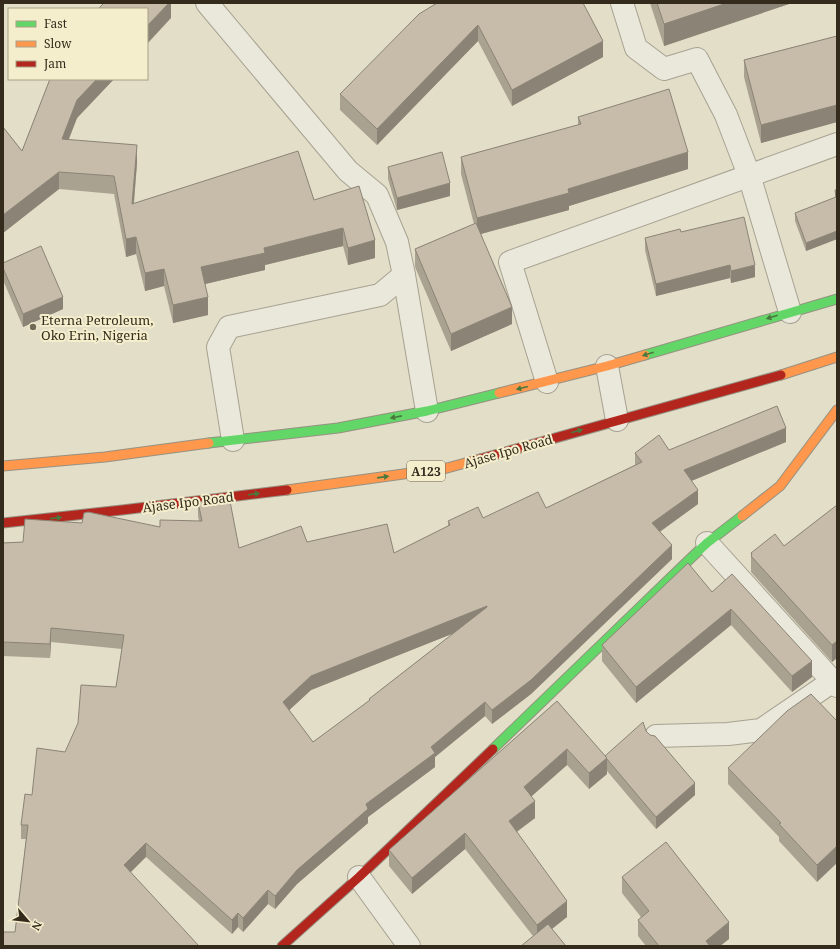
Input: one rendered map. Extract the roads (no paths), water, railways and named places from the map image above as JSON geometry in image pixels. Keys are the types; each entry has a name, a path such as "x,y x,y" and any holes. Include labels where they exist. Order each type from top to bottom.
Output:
{"main road":[{"path":"3,466 105,457 338,428 427,411 607,366 790,312 837,300"},
{"name":"Ajase Ipo Road","path":"3,523 294,489 448,468 787,373 837,357"},
{"path":"282,946 359,877 707,544 780,486 837,410"}],"street":[{"path":"207,3 348,171 377,195 397,242 427,411"},
{"path":"622,3 636,48 641,52 664,69 697,59 726,115 749,175 790,312"},
{"path":"547,382 510,262 837,144"},
{"path":"233,440 218,347 229,327 380,295 404,275"},
{"path":"607,366 616,420"},
{"path":"656,736 728,734 761,730 835,684 707,544"},
{"path":"359,877 410,946"}],"place":[{"name":"Eterna Petroleum, Oko Erin, Nigeria","path":"33,327"}]}
